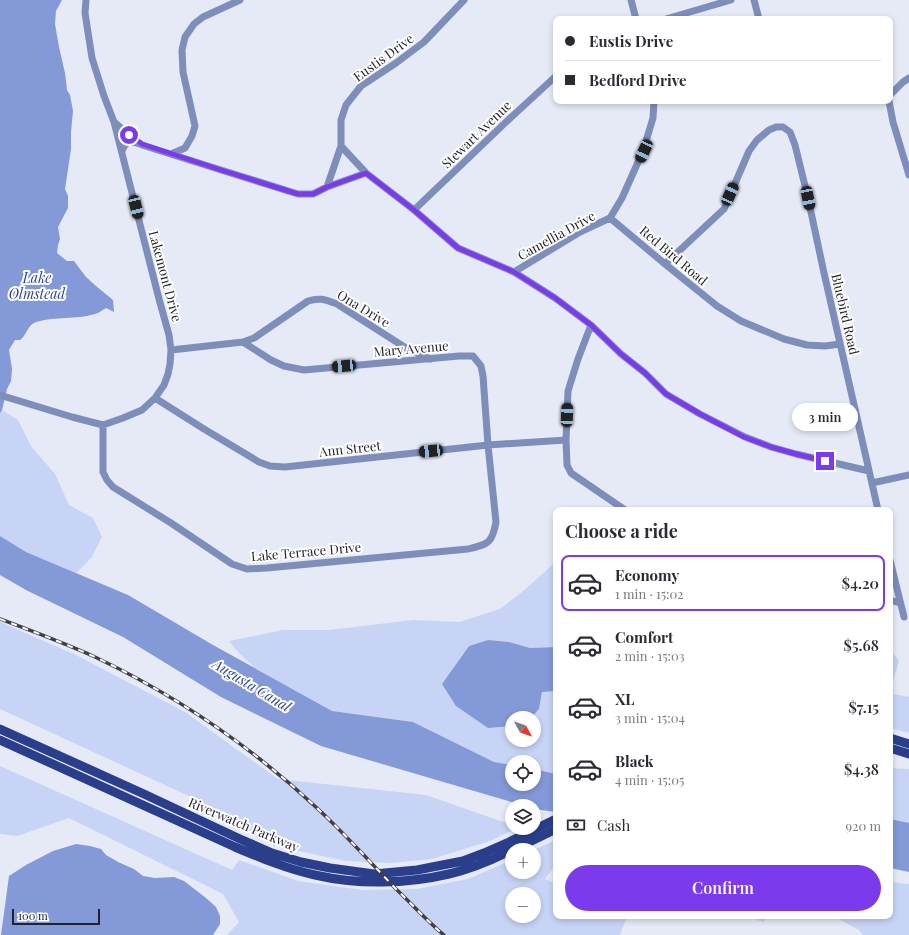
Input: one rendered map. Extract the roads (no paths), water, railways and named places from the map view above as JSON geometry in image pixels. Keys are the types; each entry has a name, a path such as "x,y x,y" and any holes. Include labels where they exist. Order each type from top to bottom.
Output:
{"main road":[{"name":"Riverwatch Parkway","path":"0,729 240,839 301,862 339,870 374,874 417,870 463,861 484,853 505,849"},
{"path":"893,739 909,744"},
{"name":"Riverwatch Parkway","path":"0,740 261,858 315,875 352,881 386,882 416,880 448,874 469,868 494,859 505,852"},
{"path":"893,749 909,754"},
{"name":"Riverwatch Parkway","path":"519,843 553,821"},
{"name":"Riverwatch Parkway","path":"527,843 553,830"}],"street":[{"name":"Lakemont Drive","path":"86,0 85,13 92,58 114,122 122,151 169,335 171,350 168,374 164,385 155,398 142,410 103,425"},
{"path":"171,154 185,148 192,136 194,126 183,72 182,50 185,37 194,24 203,17 240,0"},
{"name":"Eustis Drive","path":"327,187 341,146 341,120 346,105 361,86 424,42 464,0"},
{"path":"631,0 635,16"},
{"path":"676,16 731,0"},
{"path":"754,0 758,16"},
{"path":"893,92 909,78"},
{"name":"Stewart Avenue","path":"414,210 553,79"},
{"path":"610,218 622,198 644,151 653,118 654,104"},
{"path":"890,104 893,122 909,171"},
{"path":"114,122 142,144"},
{"name":"Bluebird Road","path":"665,264 724,208 749,151 757,140 769,130 776,127 783,127 790,132 795,145 808,198 877,507"},
{"path":"122,151 127,142 142,144 298,194 313,194 327,187 366,173"},
{"path":"341,146 366,173 414,210 458,248 514,272 555,298 591,325 621,354 645,373 666,394 744,437 796,454 869,471"},
{"name":"Red Bird Road","path":"610,218 717,306 741,321 784,339 807,345 825,346 840,344"},
{"name":"Camellia Drive","path":"514,272 580,232 610,218"},
{"name":"Ona Drive","path":"243,342 254,338 308,301 316,298 337,304 406,348 431,359"},
{"path":"591,325 568,391 566,465 571,474 620,507"},
{"path":"171,350 243,342"},
{"name":"Mary Avenue","path":"243,342 271,360 284,366 304,370 473,356 481,366 483,376 488,445"},
{"path":"0,395 103,425"},
{"name":"Ann Street","path":"155,398 259,462 270,466 285,467 488,445 566,440"},
{"name":"Lake Terrace Drive","path":"103,425 103,472 106,480 113,487 232,564 247,569 468,549 483,545 491,540 496,522 488,445"},
{"path":"872,482 909,475"},
{"path":"893,573 904,617"},
{"path":"893,601 900,603"}],"water":[{"name":"Lake Olmstead","path":"0,0 62,0 56,11 55,24 67,90 70,95 73,111 71,149 65,189 68,196 68,208 58,227 60,239 57,253 67,261 74,261 86,277 113,300 114,312 106,308 96,314 88,316 43,320 33,323 20,340 15,340 9,350 12,369 11,381 0,413"},
{"name":"Augusta Canal","path":"0,536 26,552 128,595 213,645 332,711 413,722 494,762 505,764 505,791 541,791 541,771 553,773 553,812 541,810 541,799 505,800 321,746 221,697 123,637 26,590 0,575"},
{"path":"488,640 509,642 530,648 553,647 553,691 542,692 539,709 537,711 505,711 505,727 488,728 456,706 442,684 469,646"},
{"path":"893,820 909,823 909,872 893,869"},
{"path":"76,844 101,849 106,855 134,869 143,876 155,878 174,877 184,881 216,907 220,916 220,924 213,935 1,935 9,876 53,851"}],"railway":[{"path":"0,619 95,657 155,688 212,724 293,786 348,838 396,889 444,935"}]}
